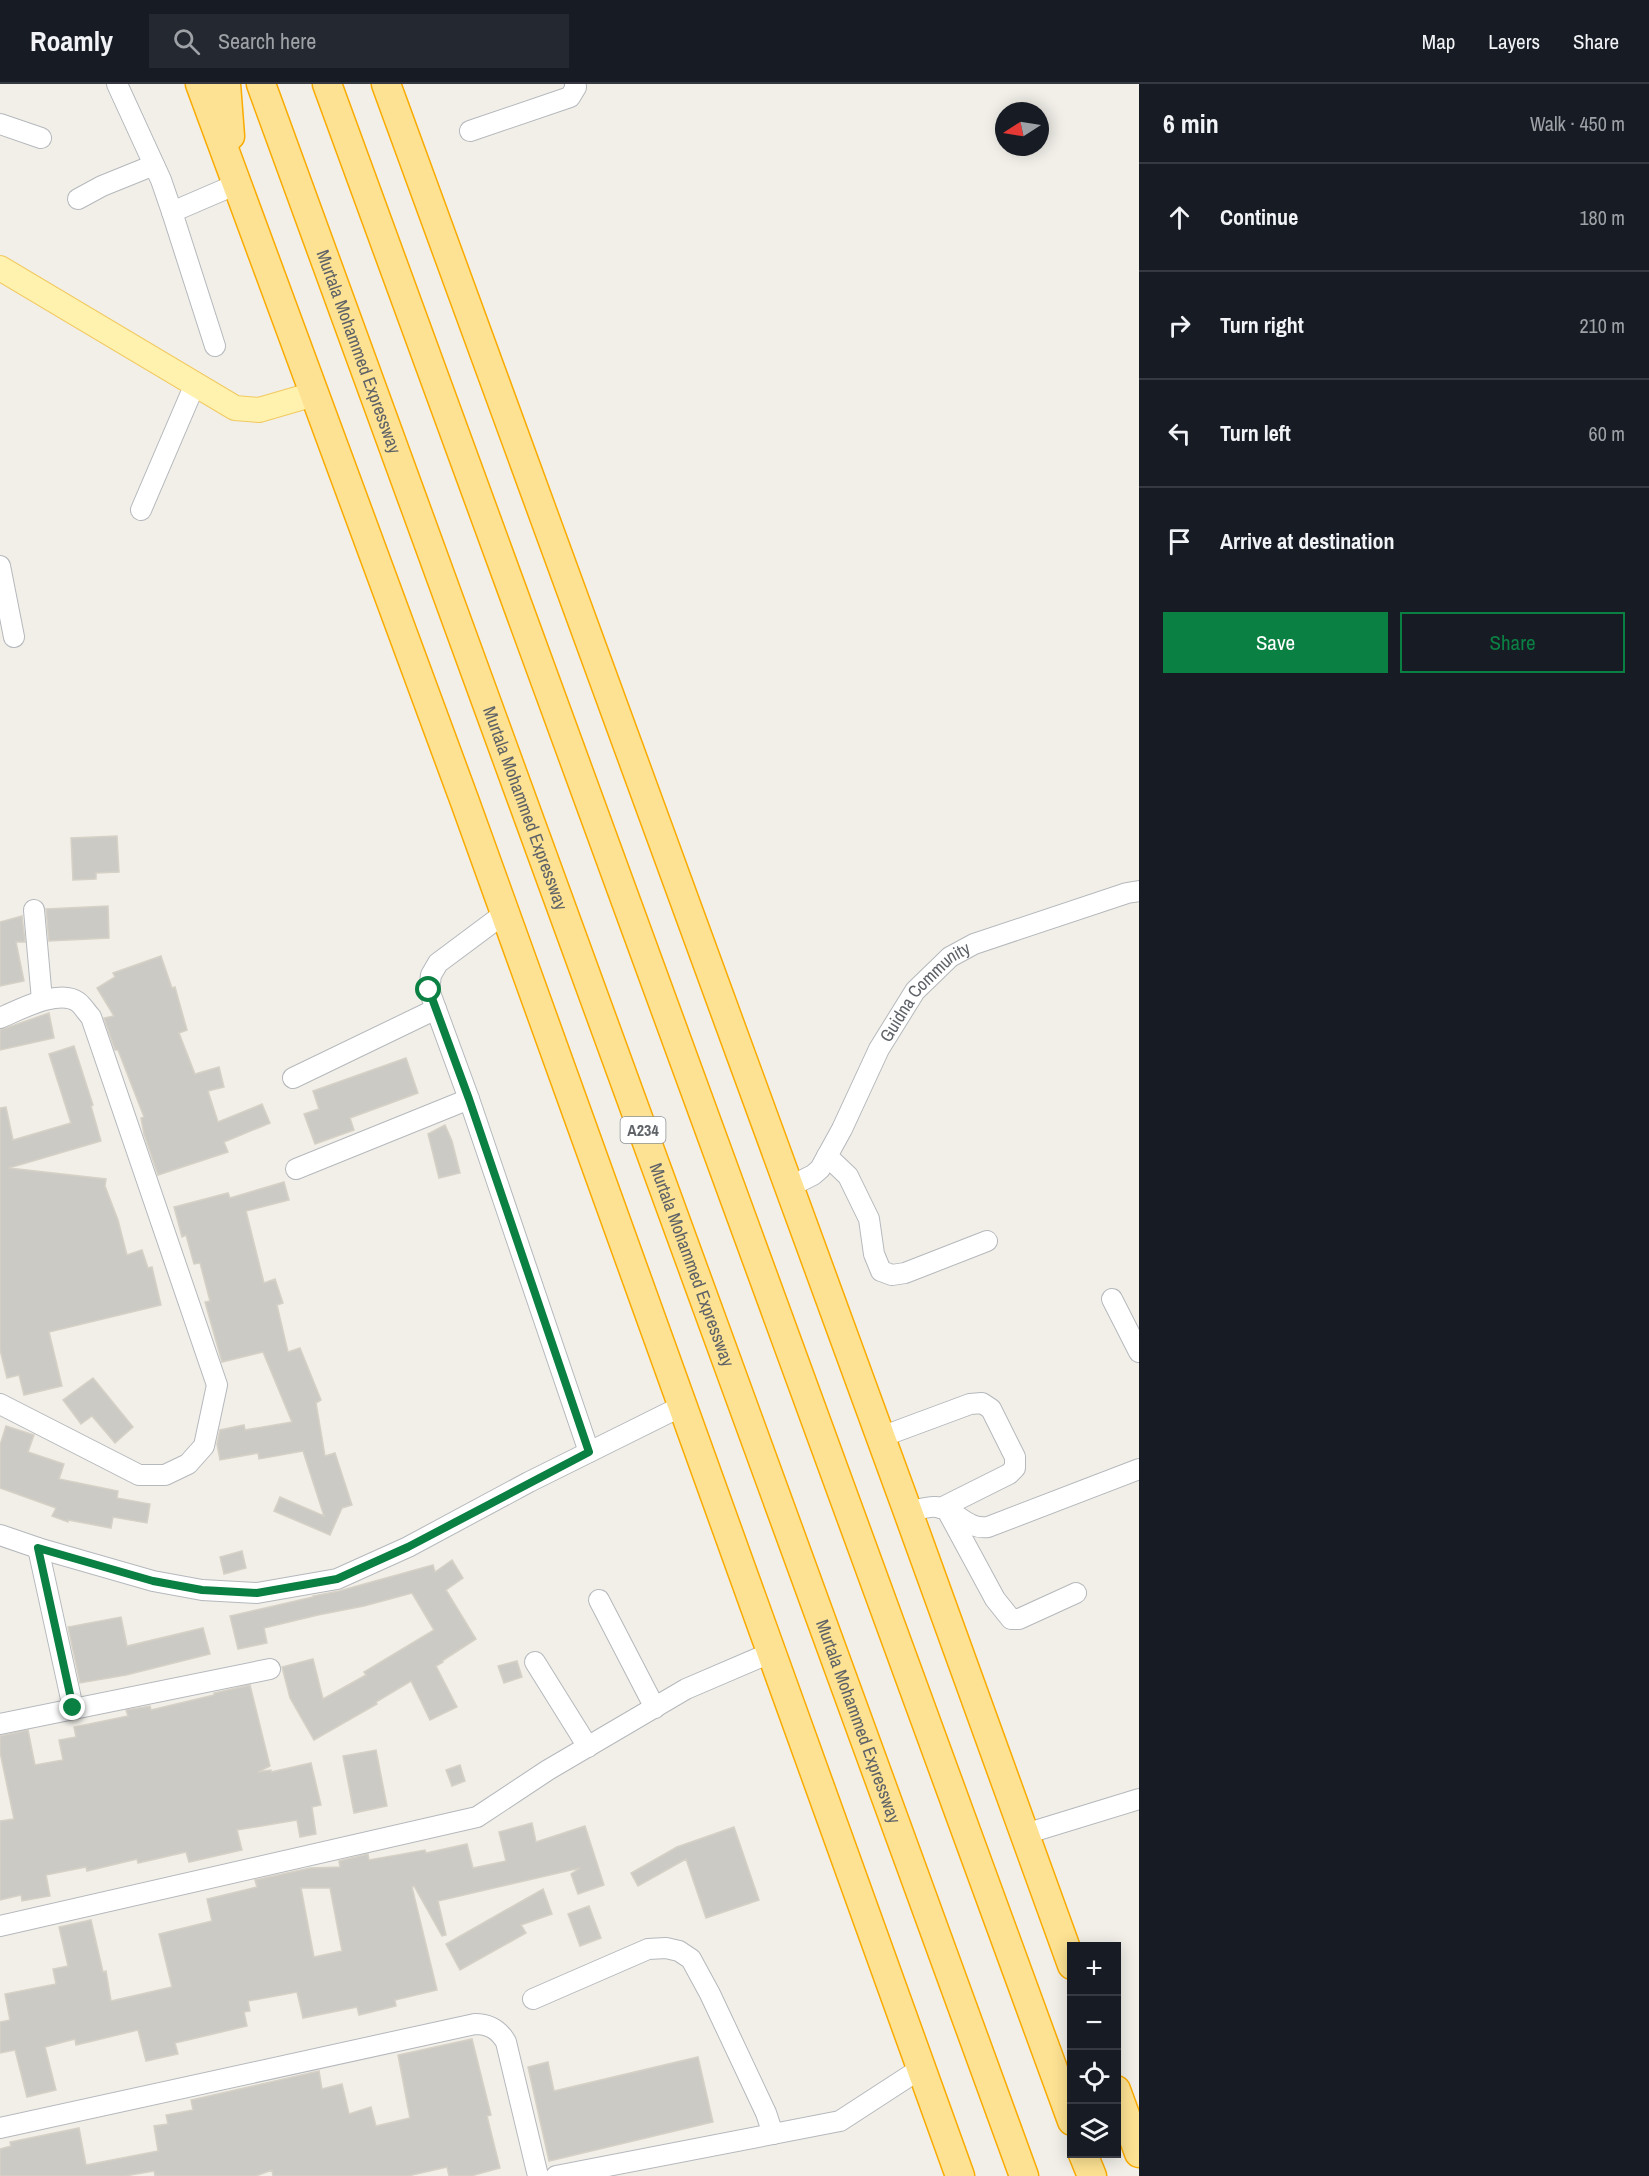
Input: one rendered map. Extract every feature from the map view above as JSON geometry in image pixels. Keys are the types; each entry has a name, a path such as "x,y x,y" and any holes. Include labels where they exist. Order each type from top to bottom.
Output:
{"highway":[{"path":"200,84 505,913 960,2176"},
{"path":"226,84 231,146 240,194"},
{"name":"Murtala Mohammed Expressway","path":"261,84 1024,2176"},
{"path":"327,84 1067,2110"},
{"path":"375,84 418,171"},
{"path":"386,84 881,1437 1067,1954"},
{"path":"1121,2104 1139,2153"},
{"path":"1085,2158 1092,2176"}],"main road":[{"path":"0,268 235,408 259,410 314,394"}],"street":[{"path":"117,84 154,165 172,212 215,346"},
{"path":"470,131 570,97 576,87 575,84"},
{"path":"0,124 41,138"},
{"path":"78,200 102,186 154,165"},
{"path":"172,212 240,194"},
{"path":"141,510 195,384"},
{"path":"0,566 14,637"},
{"name":"Guidna Community","path":"789,1187 813,1175 827,1156 879,1049 915,991 950,957 974,944 1139,891"},
{"path":"34,910 42,1000"},
{"path":"505,913 438,963 431,975 429,990 469,1099 589,1452"},
{"path":"0,1018 42,1000 59,998 77,1001 90,1017 218,1385 204,1446 188,1464 165,1475 139,1475 0,1404"},
{"path":"293,1078 436,1010"},
{"path":"296,1169 469,1099"},
{"path":"827,1156 848,1176 868,1219 874,1254 881,1271 892,1275 905,1273 987,1241"},
{"path":"1112,1299 1139,1352"},
{"path":"881,1437 970,1404 982,1403 991,1409 1015,1456 1015,1468 1009,1474 944,1510"},
{"path":"0,1535 153,1581 202,1590 257,1593 337,1579 408,1547 682,1406"},
{"path":"908,1512 934,1506 970,1525 979,1528 988,1527 1139,1469"},
{"path":"944,1510 995,1599 1011,1619 1019,1619 1076,1593"},
{"path":"38,1548 73,1708"},
{"path":"599,1600 655,1708"},
{"path":"0,1926 477,1817 548,1770 686,1689 770,1653"},
{"path":"535,1662 588,1747"},
{"path":"0,1724 270,1669"},
{"path":"1025,1834 1139,1799"},
{"path":"533,1999 648,1949 666,1948 679,1951 692,1959 711,1994 766,2113 773,2134"},
{"path":"0,2128 475,2024 484,2024 500,2032 506,2042 538,2176"},
{"path":"556,2176 840,2121 920,2069"}],"building":[{"path":"117,836 119,872 96,873 96,879 73,880 71,838"},
{"path":"108,906 109,938 49,941 46,909"},
{"path":"22,916 25,942 16,942 24,981 0,986 0,922"},
{"path":"161,956 172,988 175,987 187,1030 179,1033 195,1074 219,1067 224,1087 208,1091 218,1122 262,1104 270,1123 224,1142 228,1152 158,1175 144,1134 141,1118 144,1117 104,1018 114,1016 97,988 115,977 113,973"},
{"path":"49,1013 54,1038 0,1050 0,1030"},
{"path":"74,1046 93,1105 91,1106 101,1141 9,1168 106,1179 105,1186 118,1220 127,1255 142,1250 148,1268 152,1267 161,1305 49,1332 62,1386 24,1395 19,1375 7,1378 0,1350 0,1108 6,1107 13,1140 71,1123 49,1054"},
{"path":"406,1058 418,1093 350,1118 354,1130 315,1144 304,1114 319,1109 313,1091"},
{"path":"445,1125 452,1141 460,1173 439,1178 428,1134"},
{"path":"284,1182 289,1200 246,1211 264,1283 275,1279 283,1303 277,1305 288,1352 300,1348 321,1400 316,1403 325,1456 335,1453 352,1505 342,1508 330,1535 274,1511 280,1497 324,1516 303,1451 259,1459 258,1453 220,1460 217,1444 220,1430 244,1425 245,1430 292,1422 263,1352 222,1362 205,1302 210,1301 200,1263 194,1264 186,1235 182,1237 174,1207 228,1193 230,1198"},
{"path":"93,1378 133,1427 115,1443 92,1416 81,1424 63,1400"},
{"path":"6,1426 34,1435 28,1452 64,1464 59,1479 118,1491 117,1498 150,1504 147,1523 113,1517 111,1528 68,1520 68,1522 52,1516 56,1508 0,1488 0,1445"},
{"path":"242,1551 246,1568 224,1574 220,1557"},
{"path":"452,1560 463,1578 446,1590 476,1639 436,1666 457,1707 430,1720 411,1681 376,1702 377,1704 314,1740 290,1698 282,1667 313,1659 323,1699 366,1675 364,1672 434,1630 412,1593 264,1628 267,1643 238,1649 230,1616 339,1591 433,1565 435,1572"},
{"path":"121,1617 127,1646 203,1628 210,1654 126,1675 80,1683 68,1627"},
{"path":"517,1661 522,1677 504,1683 498,1666"},
{"path":"250,1685 270,1766 258,1772 271,1770 271,1772 311,1763 321,1805 312,1807 316,1834 300,1837 297,1820 237,1830 242,1850 189,1862 186,1852 138,1863 137,1859 87,1871 86,1867 46,1875 50,1896 22,1901 21,1895 0,1900 0,1821 14,1819 0,1752 0,1736 28,1730 35,1765 63,1760 59,1740 76,1737 74,1727 128,1716 126,1710 150,1706 151,1710"},
{"path":"376,1750 387,1806 354,1813 343,1756"},
{"path":"460,1765 465,1781 452,1786 446,1770"},
{"path":"532,1823 536,1842 585,1826 604,1885 578,1894 571,1874 580,1868 438,1901 446,1935 442,1936 414,1886 412,1887 437,1990 395,2000 396,2006 359,2015 357,2007 303,2018 297,1992 248,2001 250,2011 244,2012 247,2026 175,2043 178,2054 146,2061 138,2030 76,2045 75,2039 45,2047 56,2090 27,2097 15,2050 0,2053 0,2022 10,2020 5,1994 56,1984 53,1969 68,1966 59,1927 91,1920 103,1972 106,1971 111,2001 172,1987 159,1934 212,1921 207,1899 257,1887 255,1880 310,1868 340,1867 339,1861 368,1854 369,1860 425,1850 426,1853 467,1844 473,1868 506,1861 499,1832","holes":["301,1888 330,1888 342,1951 314,1957"]},
{"path":"734,1827 759,1900 706,1918 686,1859 638,1886 631,1873 677,1847"},
{"path":"543,1889 552,1914 521,1925 526,1933 460,1970 446,1944"},
{"path":"589,1906 601,1938 580,1946 568,1914"},
{"path":"472,2039 491,2115 487,2116 500,2168 471,2176 449,2176 447,2167 408,2176 273,2176 272,2170 256,2176 155,2176 154,2171 125,2176 0,2176 0,2149 11,2146 10,2142 79,2128 86,2165 158,2151 154,2126 168,2124 166,2115 193,2110 191,2100 319,2071 322,2089 342,2084 349,2114 371,2107 376,2126 410,2118 398,2055"},
{"path":"698,2057 713,2122 549,2161 528,2067 548,2062 554,2091"}],"route":[{"path":"73,1708 38,1548 153,1581 202,1590 257,1593 337,1579 408,1547 589,1452 469,1099 429,990"}]}
